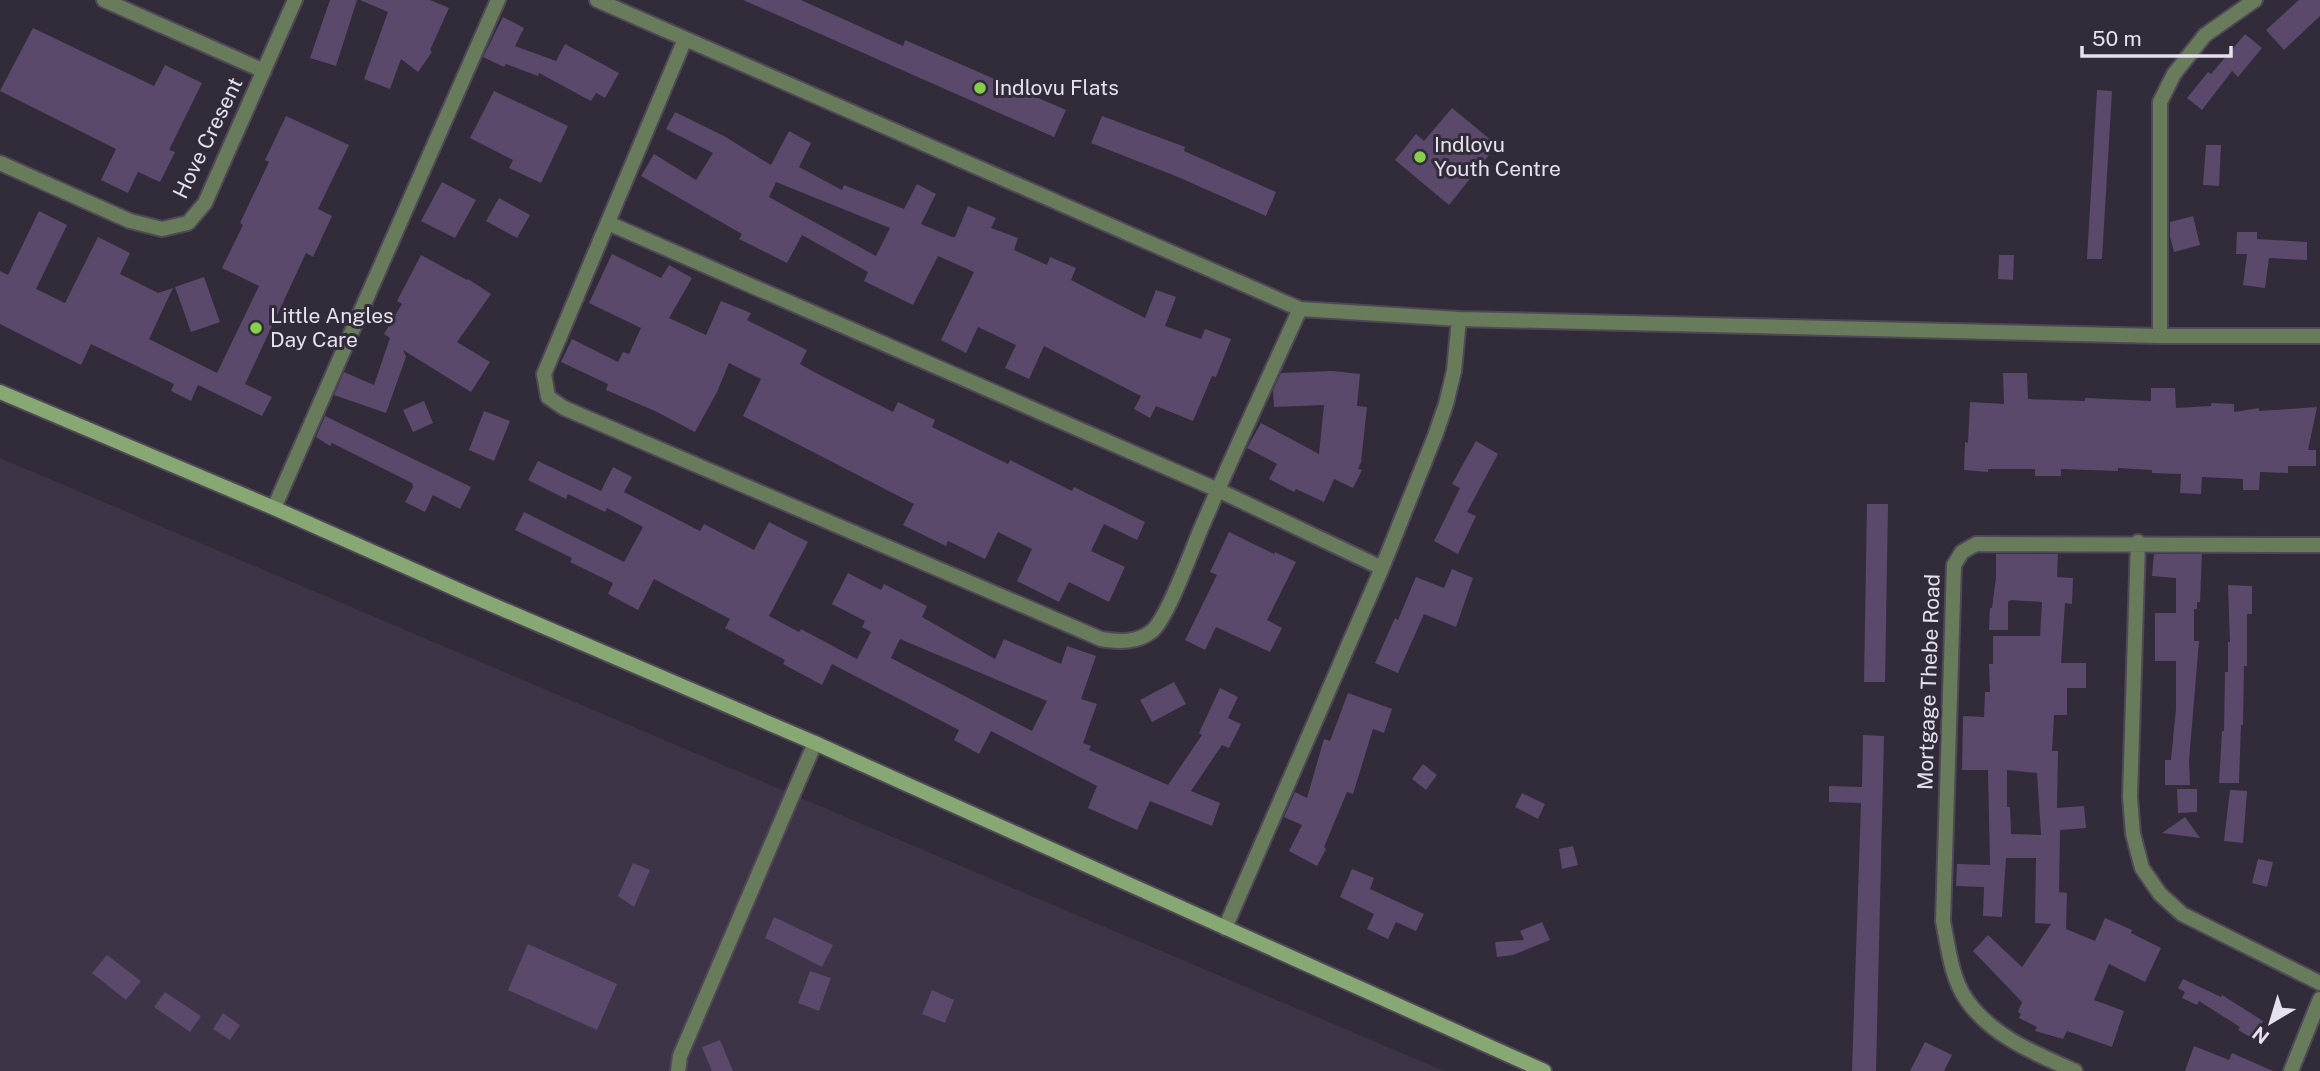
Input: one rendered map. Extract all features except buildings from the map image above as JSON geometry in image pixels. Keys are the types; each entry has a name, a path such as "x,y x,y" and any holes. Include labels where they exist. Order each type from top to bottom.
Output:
{"street":[{"path":"104,0 264,71"},
{"name":"Hove Cresent","path":"0,163 130,221 162,229 188,223 205,203 295,0"},
{"path":"274,508 498,0"},
{"path":"597,0 1300,309 1459,319 2160,336 2320,336"},
{"path":"2160,336 2160,102 2174,74 2204,35 2255,0"},
{"path":"685,39 544,374 548,397 554,403 577,414 1101,639 1122,642 1140,639 1154,629 1167,608 1217,490 1300,309"},
{"path":"608,223 1217,490 1382,568"},
{"path":"1225,928 1382,568 1446,404 1454,371 1459,319"},
{"path":"0,392 815,743 1544,1071"},
{"path":"2138,542 2130,797 2133,834 2141,868 2160,894 2182,914 2320,983"},
{"name":"Mortgage Thebe Road","path":"2075,1071 2023,1048 1991,1025 1966,999 1950,960 1943,921 1954,565 1962,552 1976,544 2138,542 2320,545"},
{"path":"678,1071 680,1056 815,743"},
{"path":"2291,1071 2320,999"}],"shaded area":[{"path":"0,458 1444,1071 0,1071"}],"place":[{"name":"Indlovu Flats","path":"980,88"},
{"name":"Indlovu Youth Centre","path":"1420,157"},
{"name":"Little Angles Day Care","path":"256,328"}]}
